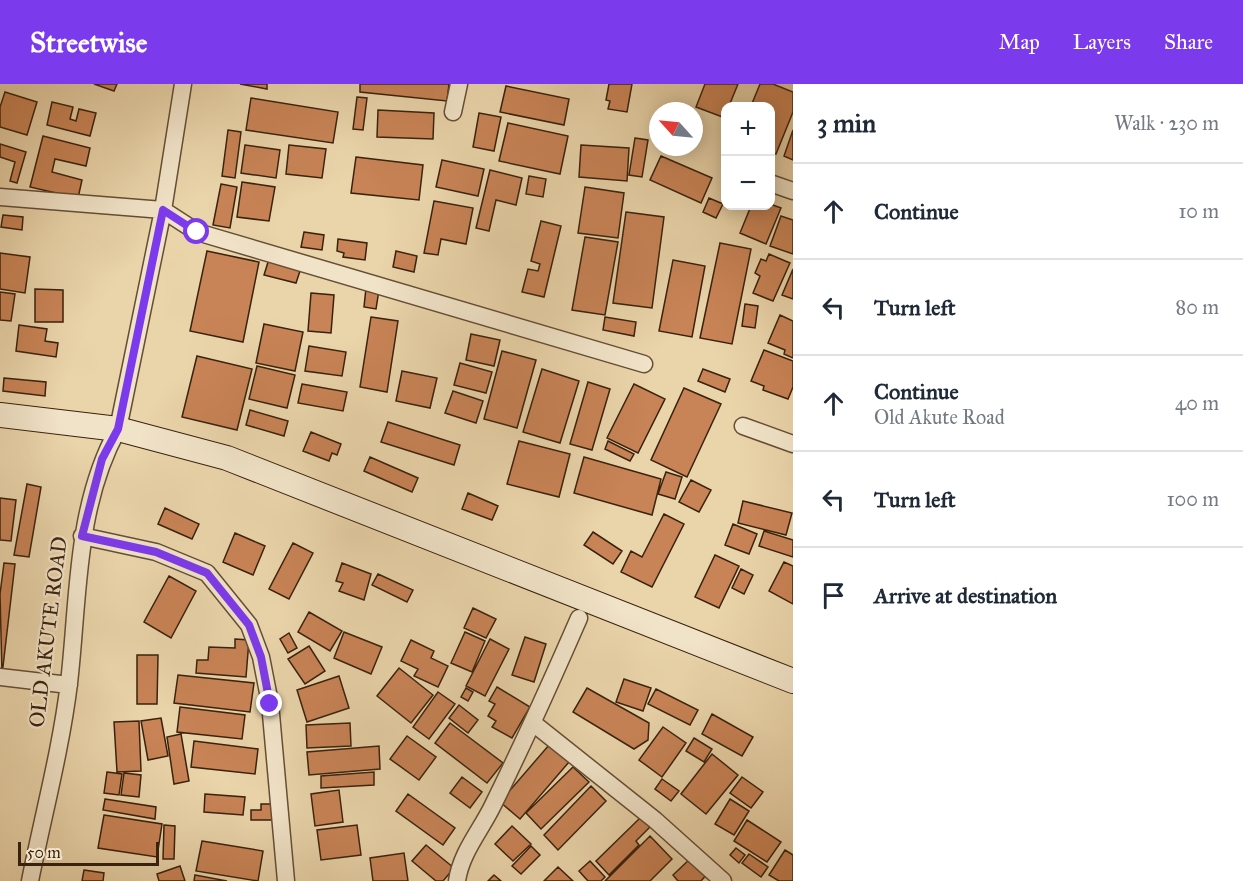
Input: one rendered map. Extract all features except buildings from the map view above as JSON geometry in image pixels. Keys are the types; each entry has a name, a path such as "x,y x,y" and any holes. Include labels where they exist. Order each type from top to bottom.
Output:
{"main road":[{"path":"0,415 118,429 227,458 793,681"}],"street":[{"name":"OLD AKUTE ROAD","path":"30,881 69,685 82,536 102,459 118,429 163,210 183,84"},
{"path":"453,112 459,84"},
{"path":"775,184 793,191"},
{"path":"0,197 163,210 197,232 644,364"},
{"path":"743,426 793,444"},
{"path":"82,536 156,552 207,573 249,625 261,657 270,704 286,881"},
{"path":"457,881 459,865 489,813 533,723 579,618"},
{"path":"0,677 69,685"},
{"path":"533,723 655,820 723,881"}],"route":[{"path":"197,232 163,210 118,429 102,459 82,536 156,552 207,573 249,625 261,657 270,704"}]}
